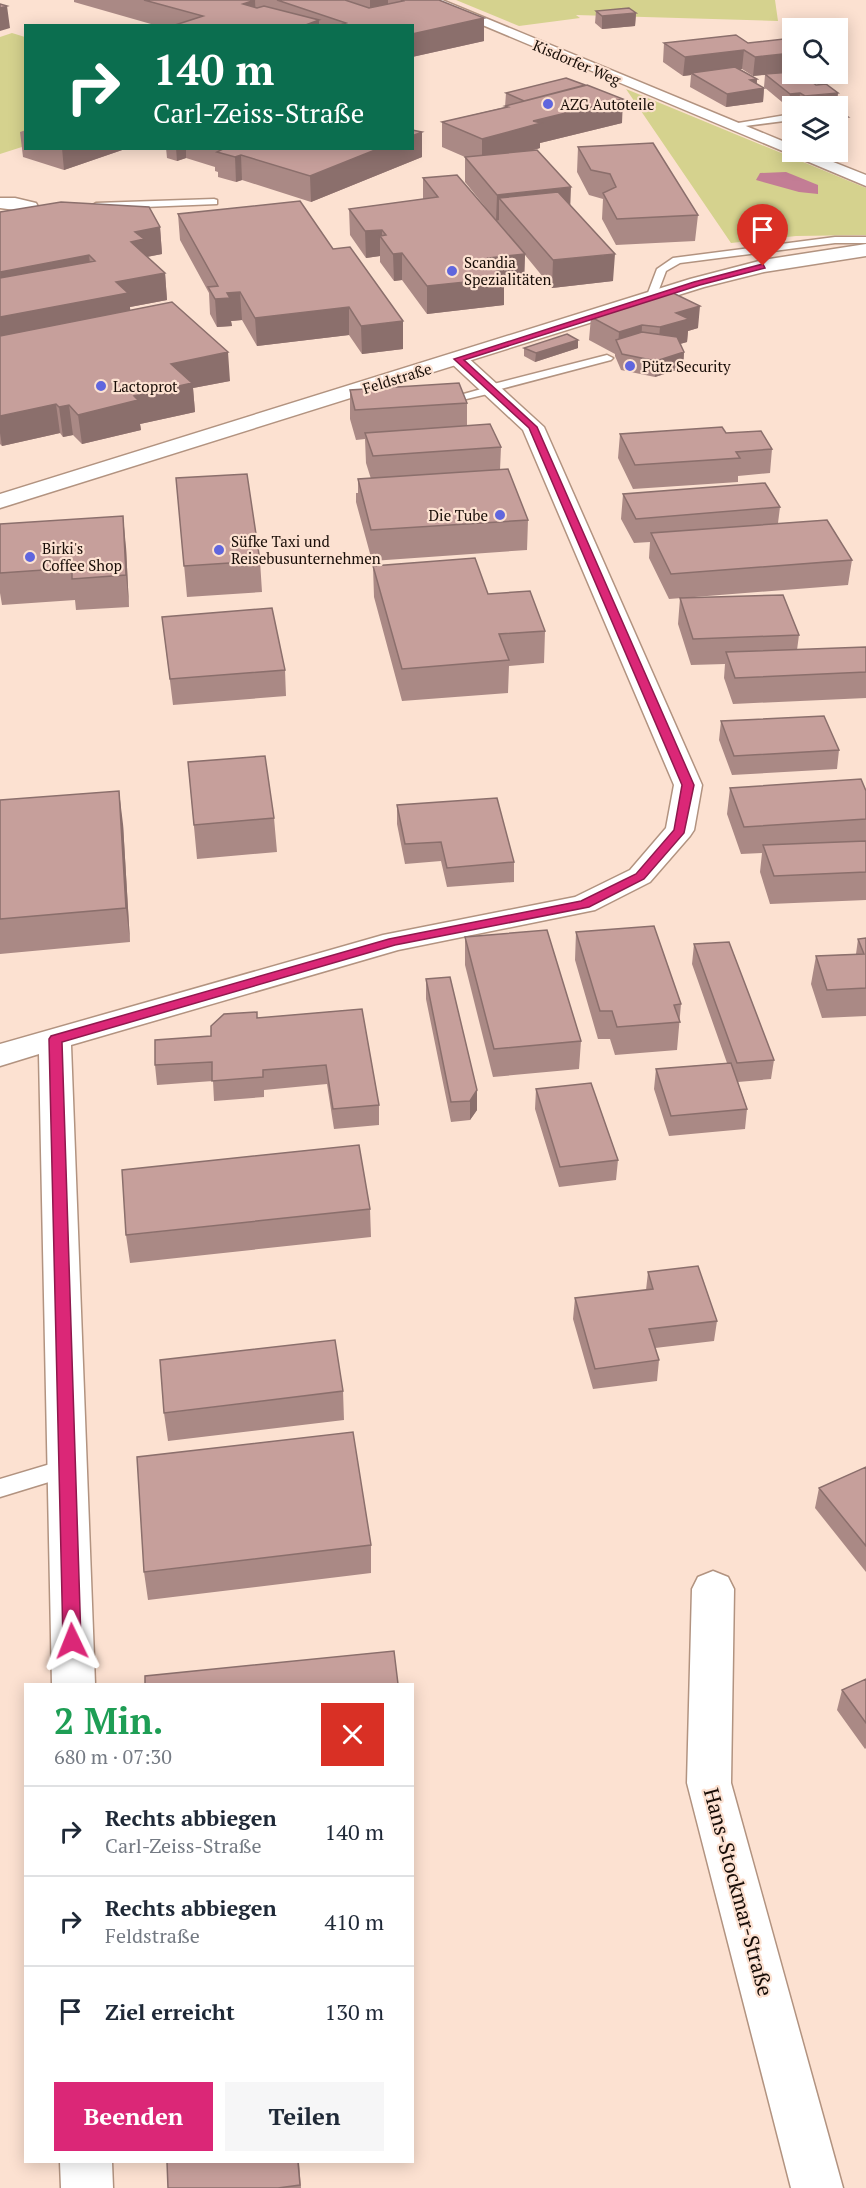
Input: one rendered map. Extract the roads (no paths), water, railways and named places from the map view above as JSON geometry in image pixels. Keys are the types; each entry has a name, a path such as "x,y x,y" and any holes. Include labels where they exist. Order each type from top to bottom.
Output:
{"street":[{"name":"Kisdorfer Weg","path":"429,0 782,146"},
{"name":"Kisdorfer Weg","path":"820,162 866,181"},
{"path":"0,203 21,204 37,209 24,218 0,221"},
{"name":"Feldstraße","path":"0,501 651,298 763,266 866,250"},
{"path":"0,1055 394,942 584,904 640,876 680,830 688,785 533,427 458,359"},
{"path":"55,1039 73,1683"},
{"name":"Hans-Stockmar-Straße","path":"713,1589 709,1783 817,2188"},
{"path":"86,2163 87,2188"}],"lane":[{"path":"730,125 782,118"},
{"path":"88,206 214,202"},
{"path":"651,298 662,269 677,260 835,240 866,240"},
{"path":"430,404 607,358"},
{"path":"0,1488 67,1468"}],"place":[{"name":"AZG Autoteile","path":"548,104"},
{"name":"Scandia Spezialitäten","path":"452,271"},
{"name":"Pütz Security","path":"630,366"},
{"name":"Lactoprot","path":"101,386"},
{"name":"Die Tube","path":"500,515"},
{"name":"Süfke Taxi und Reisebusunternehmen","path":"219,550"},
{"name":"Birki's Coffee Shop","path":"30,557"}]}
